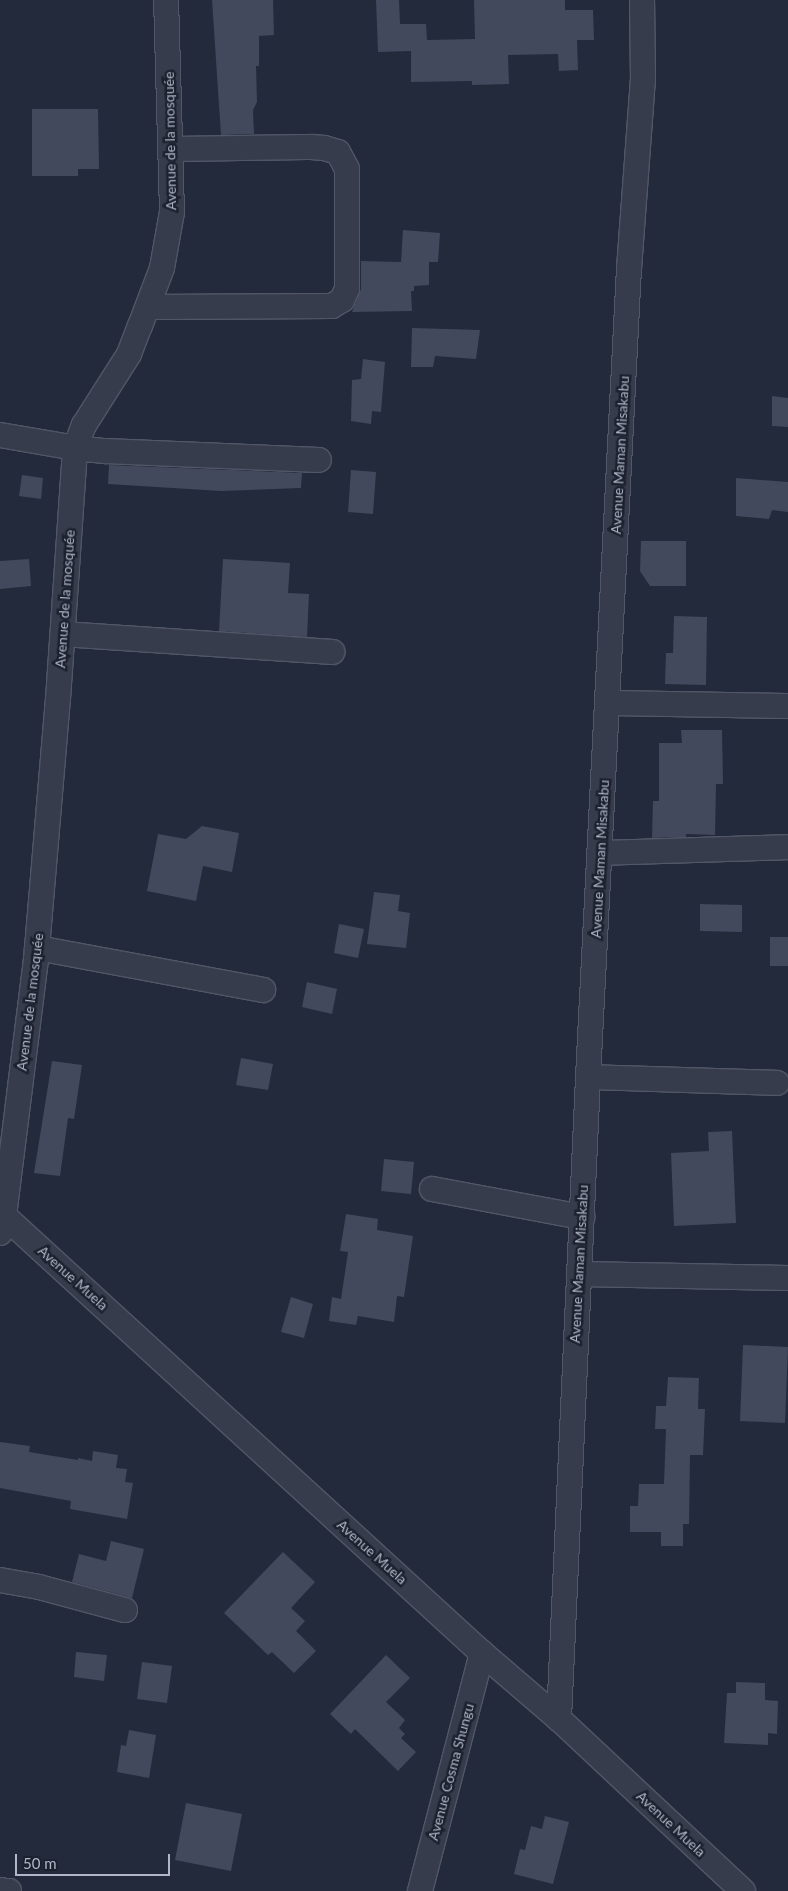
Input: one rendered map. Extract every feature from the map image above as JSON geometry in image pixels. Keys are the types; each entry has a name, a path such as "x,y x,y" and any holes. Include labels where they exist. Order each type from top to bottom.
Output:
{"street":[{"name":"Avenue de la mosquée","path":"1,1220 37,948 63,634 75,448 84,426 129,354 162,268 172,212 166,0"},
{"name":"Avenue Maman Misakabu","path":"559,1719 588,1077 629,269 643,78 642,0"},
{"path":"148,307 332,306 342,300 348,289 347,169 338,152 311,147 170,150"},
{"path":"0,435 75,448 319,460"},
{"path":"63,634 332,652"},
{"path":"608,703 788,706"},
{"path":"600,853 788,847"},
{"path":"37,948 263,990"},
{"path":"588,1077 777,1083"},
{"path":"432,1189 582,1217"},
{"name":"Avenue Muela","path":"1,1220 482,1653 559,1719 743,1891"},
{"path":"579,1274 788,1278"},
{"path":"0,1580 39,1586 124,1610"},
{"name":"Avenue Cosma Shungu","path":"420,1891 482,1653"},
{"path":"0,1890 9,1891"}],"building":[{"path":"212,0 273,0 274,35 259,36 259,66 256,66 257,102 253,110 254,134 221,135"},
{"path":"376,0 399,0 400,24 426,24 427,40 475,39 474,0 565,0 565,10 593,10 594,40 577,40 578,70 559,71 558,54 508,55 509,84 472,85 472,81 411,82 411,51 378,52"},
{"path":"32,109 98,109 99,169 78,169 78,176 32,176"},
{"path":"403,230 440,233 438,262 429,262 429,285 414,286 414,291 411,291 412,311 352,312 361,289 361,261 401,262"},
{"path":"412,328 480,330 476,359 435,356 433,367 411,367"},
{"path":"363,359 385,362 381,412 372,411 371,424 351,421 352,380 361,379"},
{"path":"772,396 788,398 788,427 772,426"},
{"path":"109,465 302,473 301,488 221,491 108,484"},
{"path":"351,470 376,472 373,514 348,512"},
{"path":"22,475 43,478 41,499 19,496"},
{"path":"736,478 788,482 788,512 772,510 769,519 736,516"},
{"path":"641,541 686,541 686,586 650,586 640,571"},
{"path":"29,559 31,586 0,589 0,561"},
{"path":"223,559 290,563 288,593 309,594 307,637 219,631"},
{"path":"674,616 707,617 706,685 665,684 666,653 673,653"},
{"path":"681,730 722,730 723,784 716,784 715,835 686,834 686,837 652,838 653,801 659,801 659,743 682,743"},
{"path":"202,826 239,833 232,872 203,866 196,901 147,891 158,834 186,839"},
{"path":"374,892 400,895 398,911 410,913 406,948 367,944"},
{"path":"700,904 742,905 742,932 700,931"},
{"path":"339,924 364,929 358,958 334,953"},
{"path":"770,937 788,937 788,966 770,966"},
{"path":"307,982 337,989 332,1014 302,1007"},
{"path":"241,1058 273,1064 268,1090 236,1085"},
{"path":"52,1061 82,1065 74,1119 68,1118 60,1176 34,1173"},
{"path":"732,1131 736,1223 674,1226 671,1153 709,1151 708,1132"},
{"path":"384,1159 414,1162 411,1194 381,1191"},
{"path":"346,1214 378,1219 377,1230 413,1236 404,1297 397,1296 394,1322 358,1316 356,1325 329,1321 332,1297 341,1299 348,1252 340,1251"},
{"path":"291,1297 313,1304 304,1338 281,1332"},
{"path":"743,1345 788,1347 785,1423 740,1421"},
{"path":"668,1377 699,1378 698,1409 705,1409 703,1455 690,1455 689,1524 683,1524 683,1546 661,1546 661,1532 630,1532 630,1506 638,1506 639,1484 664,1484 666,1429 655,1429 656,1406 666,1406"},
{"path":"0,1442 30,1446 29,1452 78,1460 78,1458 92,1461 93,1451 118,1455 116,1468 127,1469 125,1482 133,1483 127,1519 70,1509 71,1501 0,1488"},
{"path":"111,1541 144,1549 132,1598 72,1582 79,1554 106,1561"},
{"path":"283,1552 315,1582 291,1608 305,1621 296,1631 316,1651 294,1673 272,1652 268,1655 224,1613"},
{"path":"76,1652 107,1655 104,1681 74,1677"},
{"path":"386,1655 410,1678 386,1702 405,1720 399,1728 405,1734 401,1738 416,1752 398,1771 355,1729 351,1734 330,1714"},
{"path":"142,1662 172,1666 167,1703 137,1699"},
{"path":"736,1682 765,1683 765,1700 778,1701 777,1734 768,1733 768,1745 724,1743 727,1693 736,1693"},
{"path":"129,1730 156,1735 149,1778 117,1772 121,1745 126,1746"},
{"path":"186,1803 242,1814 231,1871 175,1860"},
{"path":"545,1816 569,1822 553,1884 514,1874 520,1849 525,1850 531,1826 542,1829"}]}
